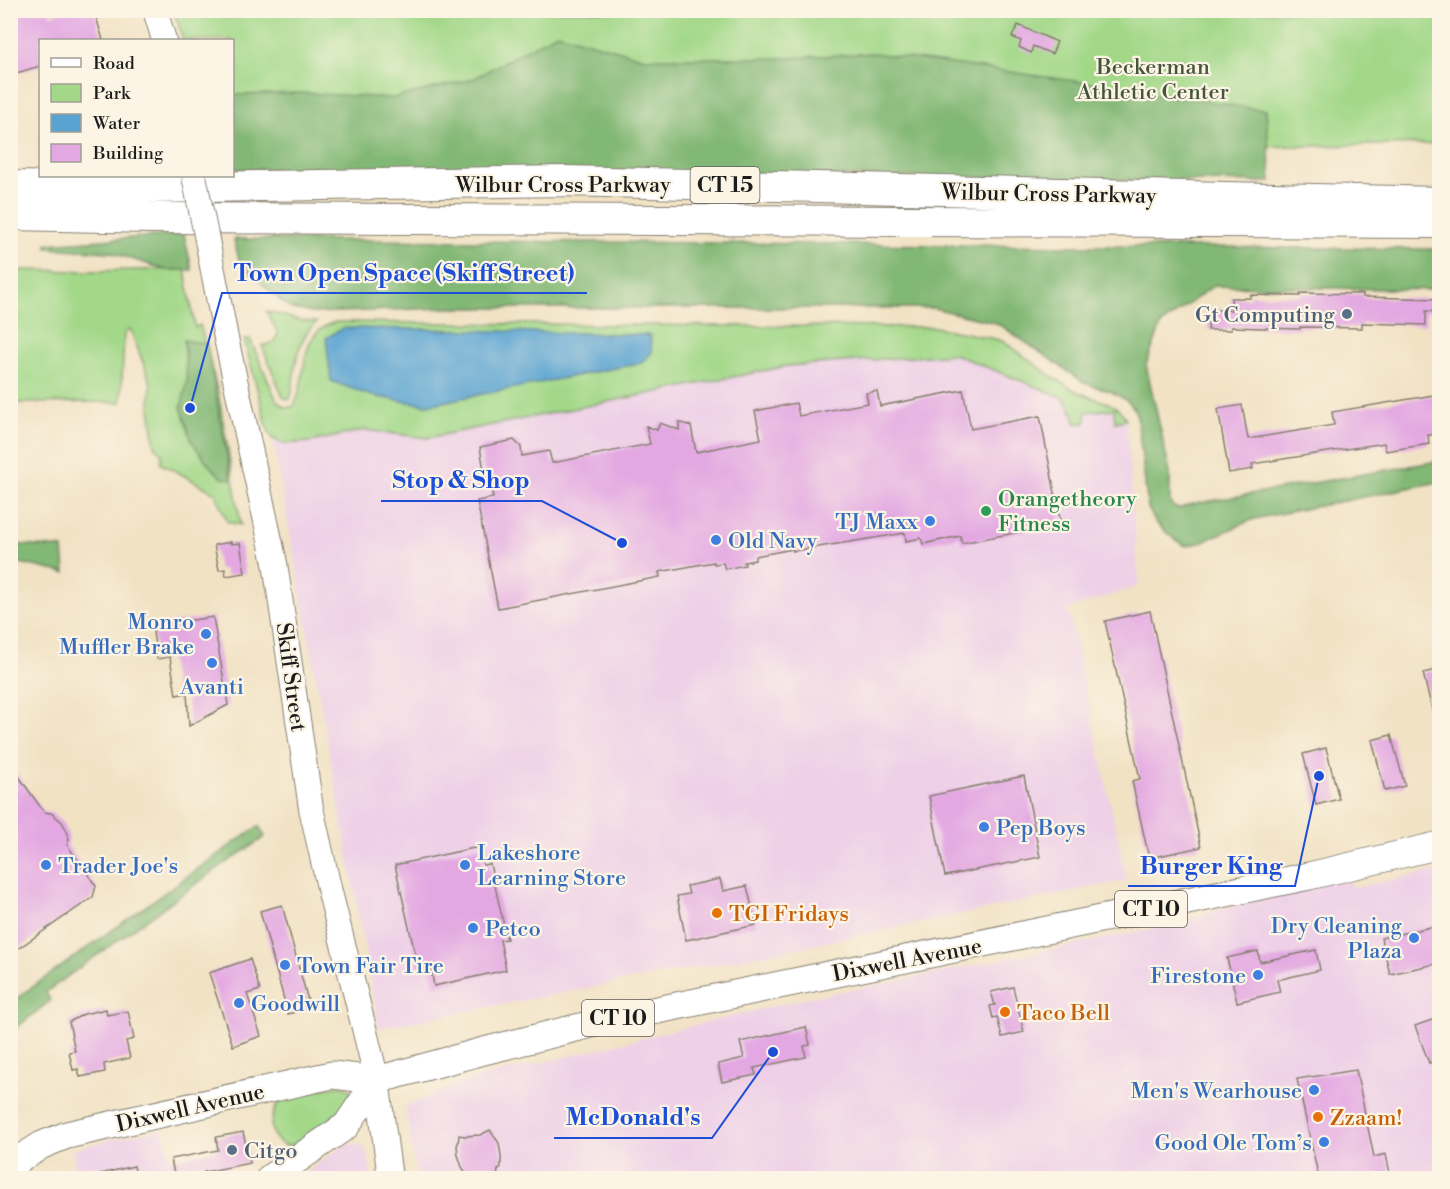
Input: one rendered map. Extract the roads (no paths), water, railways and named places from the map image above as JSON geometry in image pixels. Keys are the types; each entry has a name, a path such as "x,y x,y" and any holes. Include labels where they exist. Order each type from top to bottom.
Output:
{"highway":[{"name":"Wilbur Cross Parkway","path":"10,186 146,188 564,181 1440,202"},
{"name":"Wilbur Cross Parkway","path":"10,215 152,218 1440,224"}],"main road":[{"path":"155,10 164,39"},
{"name":"Skiff Street","path":"194,177 226,338 275,563 311,808 377,1080 390,1179"},
{"name":"Dixwell Avenue","path":"10,1164 42,1145 67,1136 332,1075 377,1080 604,1021 1309,876 1440,845"},
{"path":"270,1179 346,1126 377,1080"}],"water":[{"path":"343,328 650,335 652,352 641,363 427,405 372,396 331,381 326,338"}],"place":[{"name":"Gt Computing","path":"1347,314"},
{"name":"Town Open Space (Skiff Street)","path":"190,408"},
{"name":"Orangetheory Fitness","path":"986,511"},
{"name":"TJ Maxx","path":"930,521"},
{"name":"Old Navy","path":"716,540"},
{"name":"Stop & Shop","path":"622,543"},
{"name":"Monro Muffler Brake","path":"206,634"},
{"name":"Avanti","path":"212,663"},
{"name":"Burger King","path":"1319,776"},
{"name":"Pep Boys","path":"984,827"},
{"name":"Trader Joe's","path":"46,865"},
{"name":"Lakeshore Learning Store","path":"465,865"},
{"name":"TGI Fridays","path":"717,913"},
{"name":"Petco","path":"473,928"},
{"name":"Dry Cleaning Plaza","path":"1414,938"},
{"name":"Town Fair Tire","path":"285,965"},
{"name":"Firestone","path":"1258,975"},
{"name":"Goodwill","path":"239,1003"},
{"name":"Taco Bell","path":"1005,1012"},
{"name":"McDonald's","path":"773,1052"},
{"name":"Men's Wearhouse","path":"1314,1090"},
{"name":"Zzaam!","path":"1318,1117"},
{"name":"Good Ole Tom’s","path":"1324,1142"},
{"name":"Citgo","path":"232,1150"}],"park label":[{"name":"Beckerman Athletic Center","path":"1153,78"}]}
